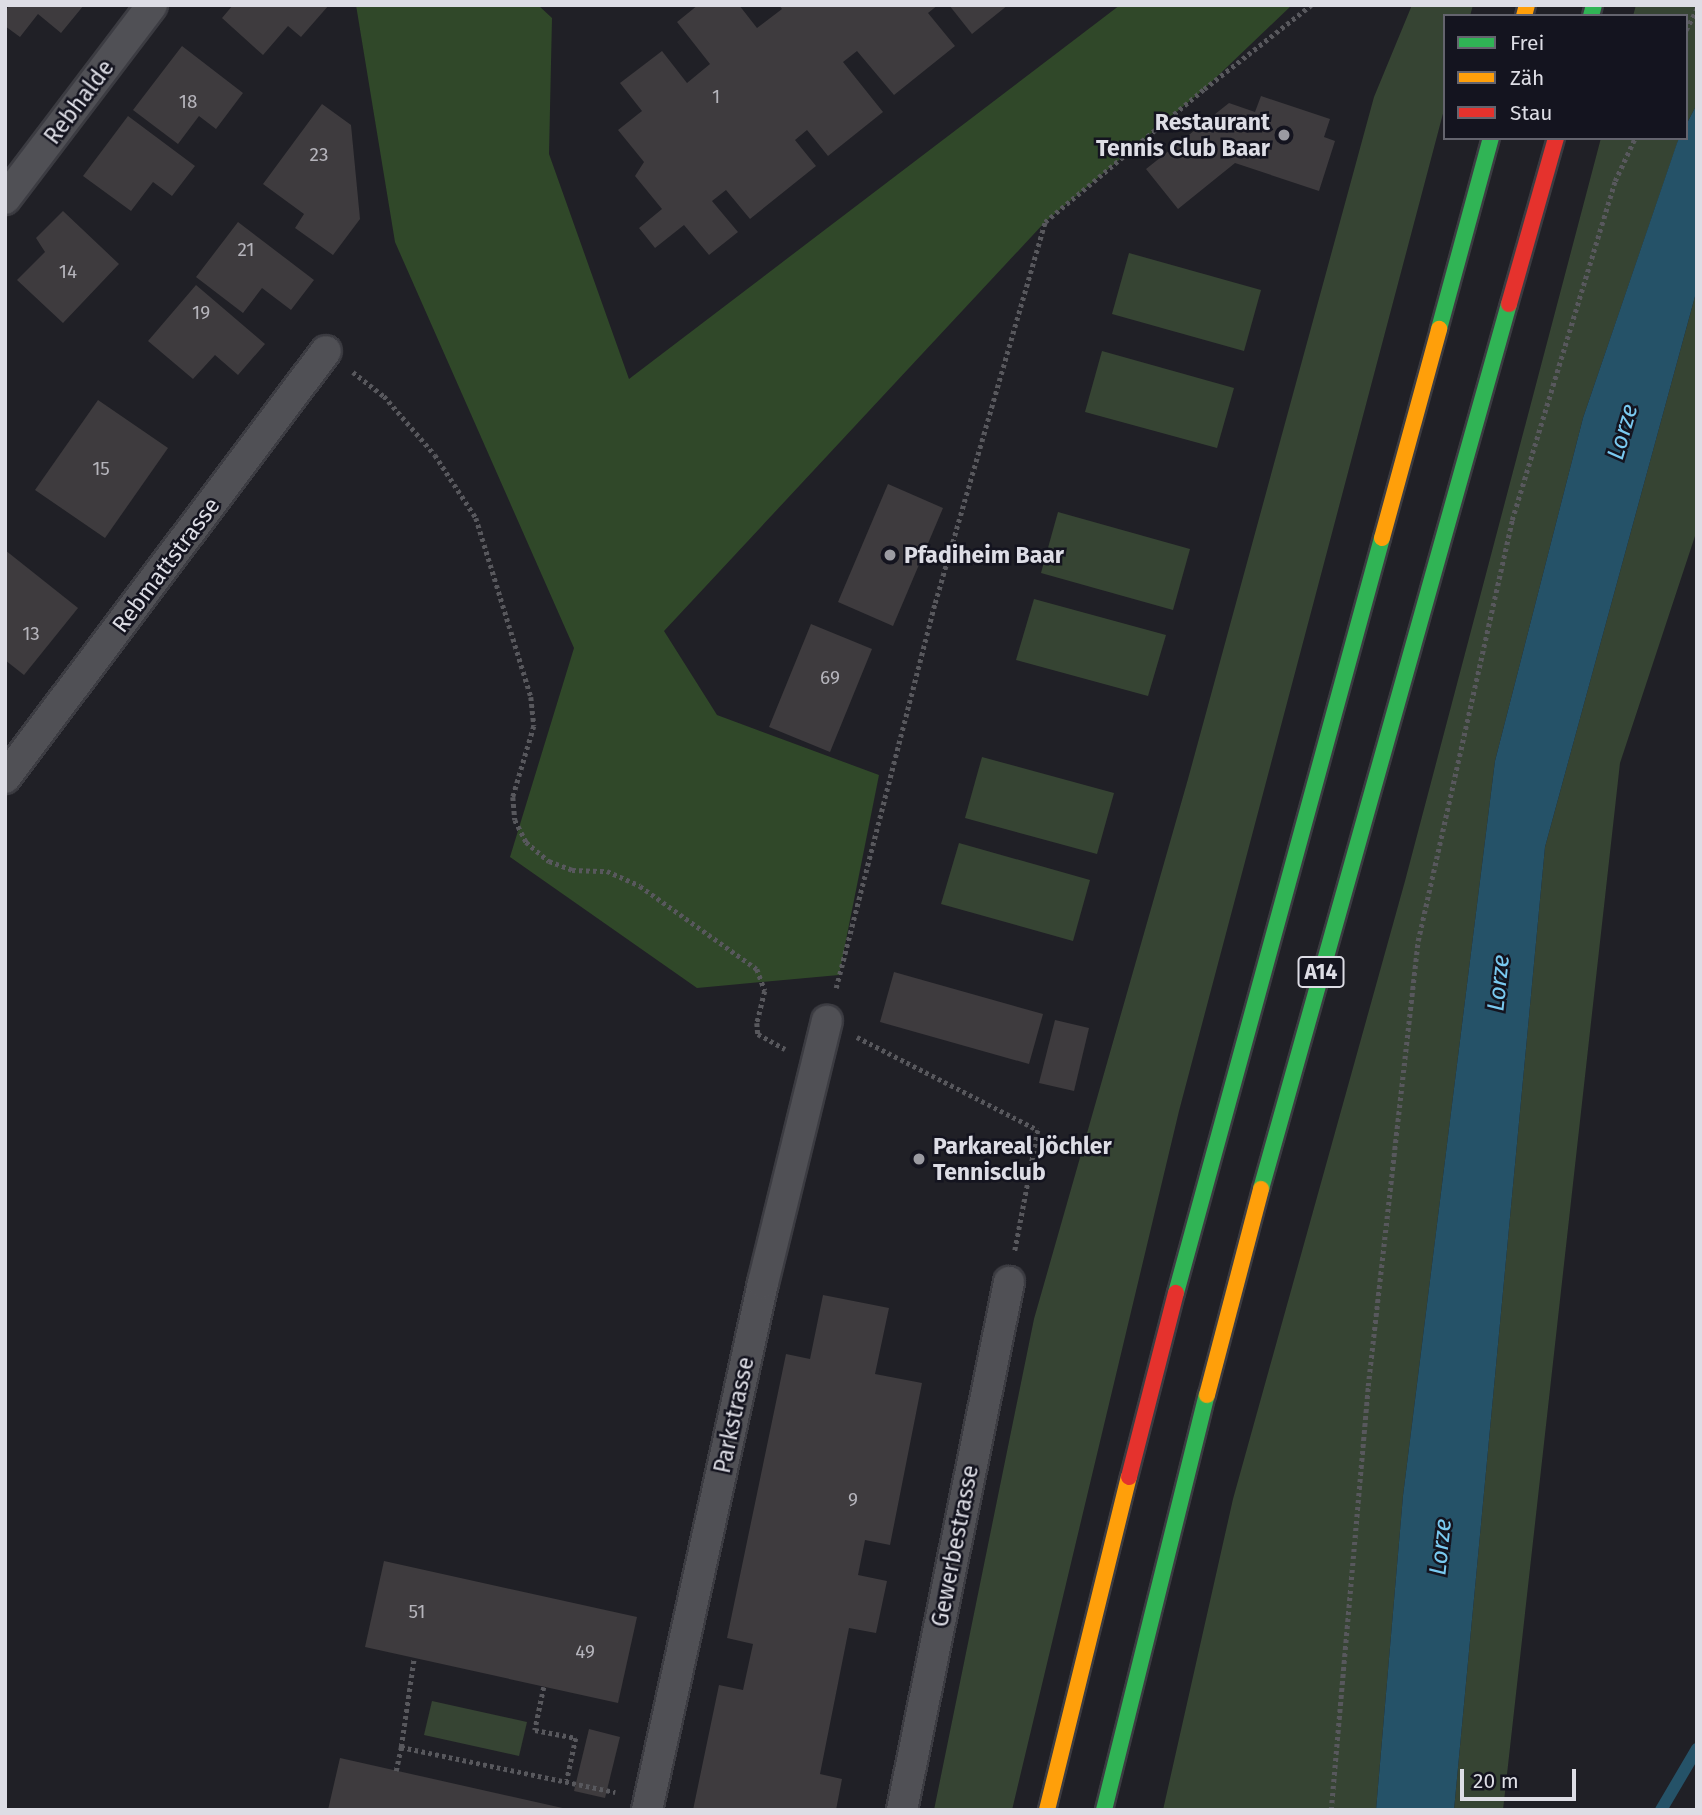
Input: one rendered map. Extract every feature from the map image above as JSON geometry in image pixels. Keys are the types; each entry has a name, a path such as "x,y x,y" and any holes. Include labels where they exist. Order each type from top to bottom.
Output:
{"highway":[{"name":"A14","path":"1047,1810 1166,1329 1490,140"},
{"name":"A14","path":"1104,1810 1189,1462 1269,1161 1555,140"}],"street":[{"name":"Rebhalde","path":"5,199 152,5"},
{"name":"Rebmattstrasse","path":"5,778 326,351"},
{"name":"Parkstrasse","path":"648,1810 763,1283 827,1021"},
{"name":"Gewerbestrasse","path":"902,1810 1009,1282"}],"path":[{"path":"1009,1282 1038,1130 827,1021 932,616 1045,222 1204,89 1311,5"},
{"path":"1688,26 1697,8"},
{"path":"1331,1810 1368,1387 1418,941 1512,520 1615,181 1634,140"},
{"path":"326,351 384,396 435,455 476,518 531,697 534,726 513,797 515,820 526,842 548,862 572,870 607,871 640,886 757,969 765,991 757,1023 758,1034 816,1067"},
{"path":"396,1771 414,1658"},
{"path":"544,1687 535,1730 576,1738 568,1780"},
{"path":"401,1746 615,1791"}],"green space":[{"path":"356,5 538,5 552,18 549,154 629,379 1120,5 1292,5 1204,89 1045,222 664,631 717,715 879,775 839,975 697,988 510,857 574,648 395,242"},
{"path":"1412,5 1473,5 1471,14 1443,14 1443,114 1179,1111 1012,1810 934,1810 1034,1319 1188,779 1374,97"},
{"path":"1636,5 1697,5 1697,104 1688,121 1688,14 1634,14"},
{"path":"1600,140 1678,140 1583,418 1495,761 1403,1496 1376,1810 1163,1810 1233,1499 1405,881"},
{"path":"1129,253 1261,290 1244,351 1112,314"},
{"path":"1697,289 1697,530 1620,763 1503,1810 1454,1810 1545,847"},
{"path":"1102,351 1234,388 1217,448 1085,412"},
{"path":"1058,512 1190,549 1173,610 1041,573"},
{"path":"1034,599 1166,635 1148,696 1016,660"},
{"path":"982,757 1114,793 1097,854 965,818"},
{"path":"959,843 1090,880 1073,941 941,904"},
{"path":"432,1701 527,1722 519,1756 424,1735"}],"water":[{"name":"Lorze","path":"1697,104 1697,289 1545,847 1454,1810 1376,1810 1403,1496 1495,761 1583,418 1677,143 1678,140 1688,140 1688,121"}],"building":[{"path":"10,5 84,5 61,33 38,14 20,37 5,26 5,11"},
{"path":"233,5 329,5 301,37 288,26 263,55 222,18"},
{"path":"698,5 739,5 757,28 782,9 779,5 938,5 928,13 955,46 894,95 857,51 843,62 883,112 828,156 807,130 795,140 816,166 750,219 726,190 712,201 738,232 709,255 684,225 655,248 639,228 662,209 635,176 644,162 618,130 642,111 620,83 662,51 687,83 710,64 677,22"},
{"path":"949,5 1008,5 972,34"},
{"path":"182,46 243,93 216,129 199,116 178,144 133,110"},
{"path":"1261,96 1330,119 1324,137 1335,141 1319,191 1235,163 1178,209 1146,169 1229,103 1255,112"},
{"path":"322,104 351,125 360,219 333,255 295,228 304,214 263,184"},
{"path":"128,116 195,166 172,196 153,182 131,211 83,176"},
{"path":"63,211 119,264 63,323 17,280 45,252 36,238"},
{"path":"238,222 314,280 291,310 262,288 243,313 196,277"},
{"path":"196,285 265,344 238,375 215,355 193,379 148,341"},
{"path":"98,400 168,448 105,538 35,490"},
{"name":"Pfadiheim Baar","path":"888,484 943,508 893,626 838,602"},
{"path":"5,550 78,608 24,675 5,660"},
{"path":"811,624 872,649 830,752 769,727"},
{"path":"894,972 1043,1014 1029,1064 880,1022"},
{"path":"1055,1020 1089,1028 1074,1091 1039,1083"},
{"path":"823,1295 889,1308 875,1374 922,1383 890,1545 865,1540 858,1575 887,1581 876,1633 849,1628 820,1774 842,1779 836,1810 693,1810 719,1685 743,1690 753,1644 727,1638 786,1354 810,1359"},
{"path":"384,1561 637,1617 618,1703 365,1647"},
{"path":"589,1729 620,1737 605,1798 574,1791"},
{"path":"340,1758 567,1809 567,1810 328,1810"}],"waterway":[{"path":"1661,1810 1697,1749"}],"traffic: fast":[{"path":"1592,14 1594,5"},
{"path":"1439,329 1490,140"},
{"path":"1261,1189 1509,304"},
{"path":"1176,1293 1382,538"},
{"path":"1104,1810 1207,1395"}],"traffic: slow":[{"path":"1525,14 1527,5"},
{"path":"1382,538 1439,329"},
{"path":"1207,1395 1261,1189"},
{"path":"1047,1810 1129,1477"}],"traffic: jam":[{"path":"1509,304 1555,140"},
{"path":"1129,1477 1176,1293"}],"place":[{"name":"Restaurant Tennis Club Baar","path":"1284,135"},
{"name":"Pfadiheim Baar","path":"890,555"},
{"name":"Parkareal Jöchler Tennisclub","path":"919,1159"}]}
